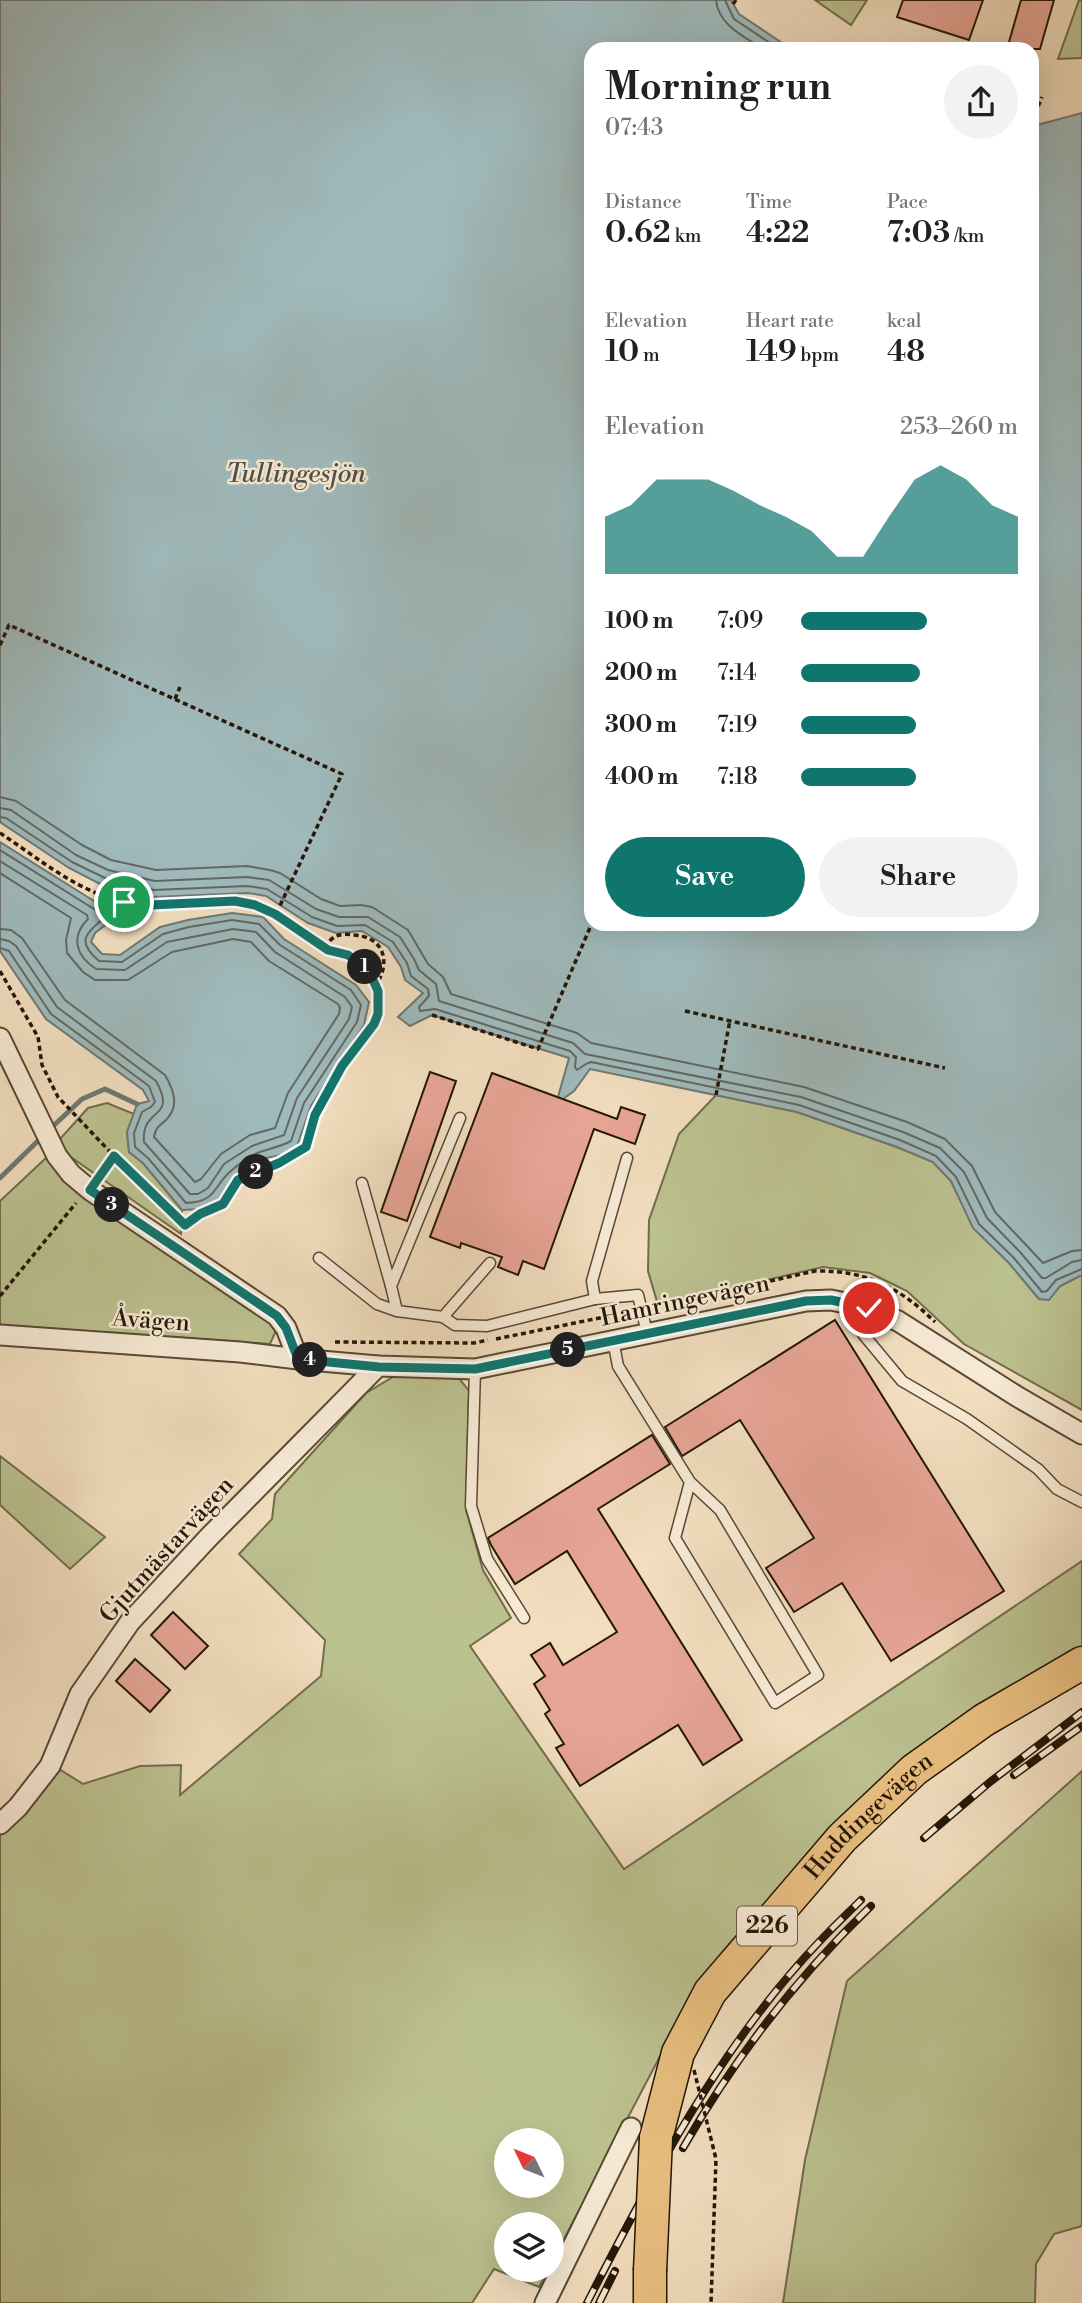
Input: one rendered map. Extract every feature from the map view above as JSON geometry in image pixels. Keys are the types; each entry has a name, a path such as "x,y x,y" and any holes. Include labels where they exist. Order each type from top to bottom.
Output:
{"main road":[{"name":"Huddingevägen","path":"650,2303 644,2133 678,2053 710,1992 842,1838 914,1770 984,1720 1082,1663"}],"street":[{"path":"0,1038 57,1156 71,1174 90,1190 277,1316 286,1328 298,1359"},
{"name":"Hamringevägen","path":"298,1359 379,1367 475,1369 806,1301 831,1300 869,1308 898,1321 1017,1397 1082,1434"},
{"name":"Åvägen","path":"0,1335 240,1352 298,1359"},
{"name":"Gjutmästarvägen","path":"0,1824 18,1807 50,1766 80,1694 130,1622 209,1537 379,1367"},
{"path":"545,2303 644,2133"}],"lane":[{"path":"391,1286 460,1118"},
{"path":"595,1299 592,1281 627,1158"},
{"path":"362,1184 397,1311"},
{"path":"319,1258 377,1304 397,1311 443,1317 455,1325 487,1326 595,1299 638,1295 647,1333"},
{"path":"443,1317 490,1263"},
{"path":"863,1335 902,1381 967,1419 1038,1469 1057,1489 1082,1502"},
{"path":"613,1340 618,1366 690,1482 720,1510 818,1675 775,1703 675,1538 690,1482"},
{"path":"475,1369 471,1506 487,1559 524,1618"}],"path":[{"path":"1039,104 1042,97"},
{"path":"0,645 9,625 342,774 275,914"},
{"path":"175,699 180,687"},
{"path":"0,833 69,878 99,894 124,902 151,905 235,901 255,905 275,914 324,947 348,955 369,971 376,986 378,1014 374,1024 337,1075 315,1115 306,1147 279,1163 238,1180 223,1204 200,1214 185,1225 58,1097 42,1065 38,1037 0,971"},
{"path":"432,1015 538,1049 589,931"},
{"path":"324,947 335,936 344,934 369,938 379,945 383,950 385,962 376,986"},
{"path":"685,1011 945,1068"},
{"path":"716,1095 730,1020"},
{"path":"0,1296 68,1211 90,1190 114,1156"},
{"path":"694,2070 716,2158 711,2303"}],"green space":[{"path":"815,0 867,0 851,25"},
{"path":"1079,0 1082,0 1082,58 1058,59"},
{"path":"716,1095 797,1112 933,1162 951,1181 974,1228 1009,1263 1039,1299 1049,1299 1060,1286 1082,1275 1082,1410 964,1344 907,1291 870,1273 823,1267 658,1305 648,1271 649,1220 679,1134"},
{"path":"107,1103 134,1114 127,1132 129,1152 143,1163 182,1210 181,1234 68,1155 59,1140 88,1108"},
{"path":"46,1158 87,1199 276,1324 270,1344 0,1325 0,1201"},
{"path":"393,1377 458,1377 469,1391 466,1510 483,1570 511,1618 470,1646 624,1869 1082,1561 1082,1650 973,1713 678,2022 564,2239 564,2212 494,2212 494,2269 472,2303 0,2303 0,1834 24,1812 59,1769 83,1784 140,1766 181,1765 180,1795 321,1676 325,1640 239,1554 272,1519 275,1494 366,1393"},
{"path":"0,1456 105,1537 70,1569 0,1505"},
{"path":"1082,1771 1082,2226 1054,2234 1036,2264 1035,2303 783,2303 805,2160 847,1981"},
{"path":"526,2282 542,2282 539,2287"}],"water":[{"name":"Tullingesjön","path":"0,0 731,0 739,14 781,42 584,42 584,931 1039,931 1039,124 1082,113 1082,1275 1060,1286 1049,1300 1039,1299 1009,1263 973,1228 951,1181 933,1162 797,1112 590,1069 574,1091 556,1104 569,1058 432,1015 410,1026 398,1017 423,993 405,980 401,967 388,947 362,931 336,933 308,923 266,896 248,893 153,897 102,885 69,868 0,822"},
{"path":"0,842 110,911 112,920 95,933 91,942 102,954 120,955 160,927 232,913 263,917 284,939 356,985 369,1002 364,1025 311,1106 297,1146 281,1155 261,1159 235,1176 219,1199 203,1209 182,1210 143,1163 129,1152 127,1132 137,1104 149,1101 143,1090 46,1019 0,951"}],"building":[{"path":"903,0 983,0 969,40 897,17"},
{"path":"1021,0 1054,0 1040,49 1039,42 1009,42"},
{"path":"430,1072 456,1081 407,1221 381,1212"},
{"path":"492,1073 617,1119 621,1107 645,1115 635,1144 594,1129 544,1269 523,1261 518,1275 498,1267 502,1257 461,1243 460,1248 430,1237"},
{"path":"835,1320 1004,1591 891,1661 842,1583 794,1612 766,1568 814,1538 740,1420 682,1456 665,1427"},
{"path":"652,1435 670,1464 598,1509 742,1740 703,1765 678,1725 580,1786 556,1748 564,1744 545,1714 550,1710 534,1684 545,1676 531,1655 550,1643 563,1665 617,1632 567,1551 515,1584 488,1538"},
{"path":"173,1612 208,1646 185,1669 151,1635"},
{"path":"135,1659 170,1690 150,1712 116,1681"}],"waterway":[{"path":"50,1129 82,1099 105,1089 137,1104"},
{"path":"0,1178 43,1136"}],"railway":[{"path":"924,1838 990,1782 1082,1712"},
{"path":"1014,1775 1082,1726"},
{"path":"587,2303 663,2160 720,2068 784,1981 861,1900"},
{"path":"683,2148 723,2083 768,2020 818,1961 871,1906"},
{"path":"599,2303 615,2271"}],"route":[{"path":"124,902 188,905 235,901 255,905 275,914 328,950 348,955 369,971 378,991 378,1014 374,1024 342,1066 315,1115 306,1147 279,1163 238,1180 223,1204 200,1214 185,1225 114,1156 90,1190 277,1316 286,1328 298,1359 379,1367 475,1369 806,1301 831,1300 869,1308"}]}
